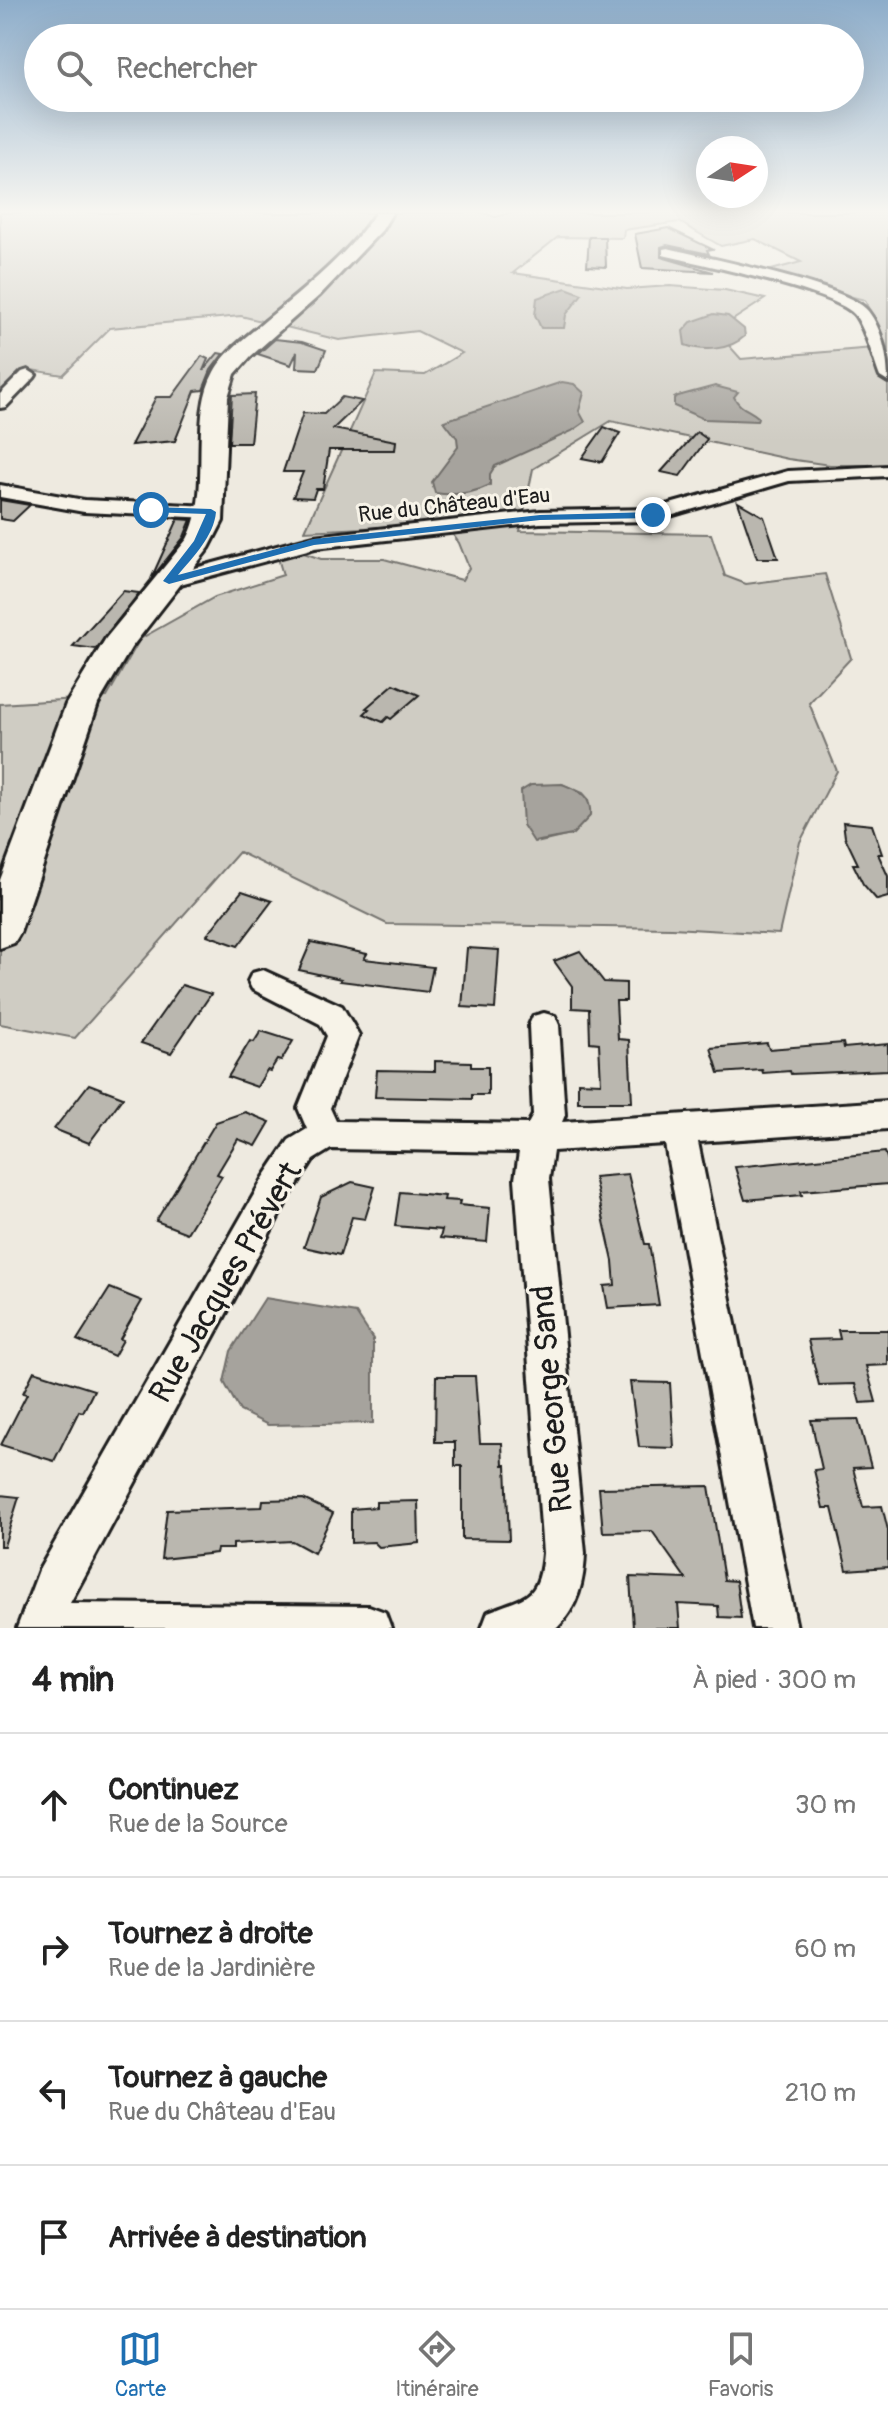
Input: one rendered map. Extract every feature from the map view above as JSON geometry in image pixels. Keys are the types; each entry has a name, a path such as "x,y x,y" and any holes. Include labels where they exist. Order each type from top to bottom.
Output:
{"street":[{"path":"0,933 82,704 117,645 199,542 210,521 217,397 224,373 243,351 315,289"},
{"path":"810,289 846,301 862,313 888,377"},
{"path":"0,403 28,375"},
{"name":"Rue du Château d'Eau","path":"169,581 314,542 540,517 653,515 788,476 888,471"},
{"path":"0,491 84,506 211,512"},
{"path":"263,981 331,1015 343,1035 314,1108 326,1135 538,1138 888,1115"},
{"name":"Rue George Sand","path":"504,1628 536,1618 552,1602 562,1582 563,1567 563,1522 532,1179 538,1138 549,1115 544,1025"},
{"path":"679,1130 775,1628"},
{"name":"Rue Jacques Prévert","path":"39,1627 54,1585 276,1188 301,1150 326,1135"},
{"path":"39,1627 369,1628"}],"shaded area":[{"path":"0,289 725,290 765,299 716,331 741,359 885,347 865,300 822,289 888,289 888,465 830,465 788,459 611,421 533,469 520,531 711,534 725,576 746,584 825,574 851,658 809,703 837,771 800,842 779,934 672,928 387,924 239,852 75,1038 0,1024 0,704 107,697 140,639 215,597 283,575 278,558 301,552 321,559 384,559 462,580 469,568 459,543 445,524 305,531 376,373 425,375 462,353 417,331 339,340 241,316 110,328 63,375 25,369 0,393","holes":["562,784 583,793 589,800 571,835 540,842"]},
{"path":"563,289 582,294 566,315 564,328 541,328 535,315 537,298"},
{"path":"714,314 728,316 744,329 745,336 732,344 716,348 700,349 685,345 683,331 691,322"},
{"path":"562,382 574,384 584,393 579,411 585,422 495,466 490,474 490,485 463,494 435,493 432,482 458,447 457,438 444,421"},
{"path":"715,386 738,392 734,397 736,401 758,417 757,421 704,419 674,406 674,398 678,396"},
{"path":"562,784 587,798 590,816 572,835 534,842 523,825 521,791 531,785"},
{"path":"265,1298 356,1313 373,1339 373,1423 268,1425 240,1411 224,1382 231,1351"}],"building":[{"path":"275,339 302,342 326,350 318,369 296,368 297,352 291,365 258,354"},
{"path":"218,353 223,354 211,370 203,390 195,391 175,441 131,445 156,397 172,397 202,356 208,359 203,371"},
{"path":"255,394 250,443 229,443 232,395"},
{"path":"342,397 362,401 333,429 396,441 395,450 329,450 323,489 316,489 313,498 293,497 303,472 283,472 303,413 324,414"},
{"path":"604,427 620,433 602,462 582,458"},
{"path":"697,432 707,439 680,476 661,472"},
{"path":"0,500 30,505 13,521 0,519"},
{"path":"738,502 764,517 778,558 757,558"},
{"path":"178,519 191,520 184,537 151,579"},
{"path":"123,591 139,593 96,649 73,646"},
{"path":"394,684 419,695 391,719 388,717 383,722 364,714 369,709 366,708"},
{"path":"843,822 872,825 882,854 878,854 888,876 888,897 877,900 863,884 853,864 858,864 845,837"},
{"path":"242,891 272,901 238,946 207,935"},
{"path":"311,942 367,954 364,959 433,967 428,992 340,981 299,970"},
{"path":"467,948 499,950 495,1009 462,1007"},
{"path":"580,951 604,982 626,983 626,1001 616,1001 618,1039 629,1040 632,1102 578,1102 578,1082 601,1083 599,1043 590,1042 589,1009 572,1008 572,986 554,961"},
{"path":"182,985 211,994 171,1053 141,1043"},
{"path":"261,1031 293,1041 281,1061 277,1060 270,1071 267,1070 257,1087 228,1077 250,1041 254,1042"},
{"path":"767,1043 769,1049 843,1043 844,1048 888,1044 888,1070 719,1073 711,1048"},
{"path":"435,1061 471,1062 471,1067 488,1067 488,1095 472,1095 472,1099 375,1097 377,1070 435,1071"},
{"path":"89,1084 123,1097 89,1143 54,1129"},
{"path":"245,1112 270,1122 256,1146 238,1139 217,1174 222,1176 187,1233 156,1221 216,1122"},
{"path":"885,1152 888,1184 801,1191 802,1195 745,1200 735,1167"},
{"path":"628,1174 645,1244 649,1244 659,1305 608,1308 604,1286 615,1285 613,1261 594,1177"},
{"path":"352,1182 375,1187 365,1219 352,1217 340,1255 304,1247 321,1197"},
{"path":"400,1192 445,1196 444,1200 460,1201 459,1205 490,1208 487,1242 440,1238 442,1230 395,1226"},
{"path":"110,1288 142,1301 114,1356 77,1340"},
{"path":"838,1330 888,1330 888,1365 866,1366 876,1402 860,1403 855,1384 819,1385 808,1340 840,1339"},
{"path":"34,1371 94,1390 83,1412 79,1411 54,1461 1,1445 27,1394 23,1393"},
{"path":"436,1376 475,1376 480,1443 502,1443 503,1465 506,1465 509,1540 462,1539 462,1466 455,1466 455,1442 435,1442"},
{"path":"630,1382 670,1383 674,1448 639,1447"},
{"path":"858,1419 871,1467 853,1468 863,1507 882,1506 888,1530 888,1567 847,1570 832,1508 823,1508 814,1470 822,1469 811,1420"},
{"path":"709,1486 724,1580 736,1581 741,1618 719,1617 718,1606 678,1604 680,1628 633,1628 630,1577 686,1579 652,1531 603,1532 599,1488"},
{"path":"0,1495 19,1497 4,1546 0,1546"},
{"path":"303,1499 333,1513 314,1553 292,1541 233,1544 233,1549 217,1549 216,1553 161,1559 167,1510 262,1507 263,1500"},
{"path":"418,1501 419,1543 379,1547 374,1542 351,1543 351,1509 376,1507 376,1502"}],"route":[{"path":"151,510 211,512 210,521 199,542 169,581 314,542 540,517 653,515"}]}
